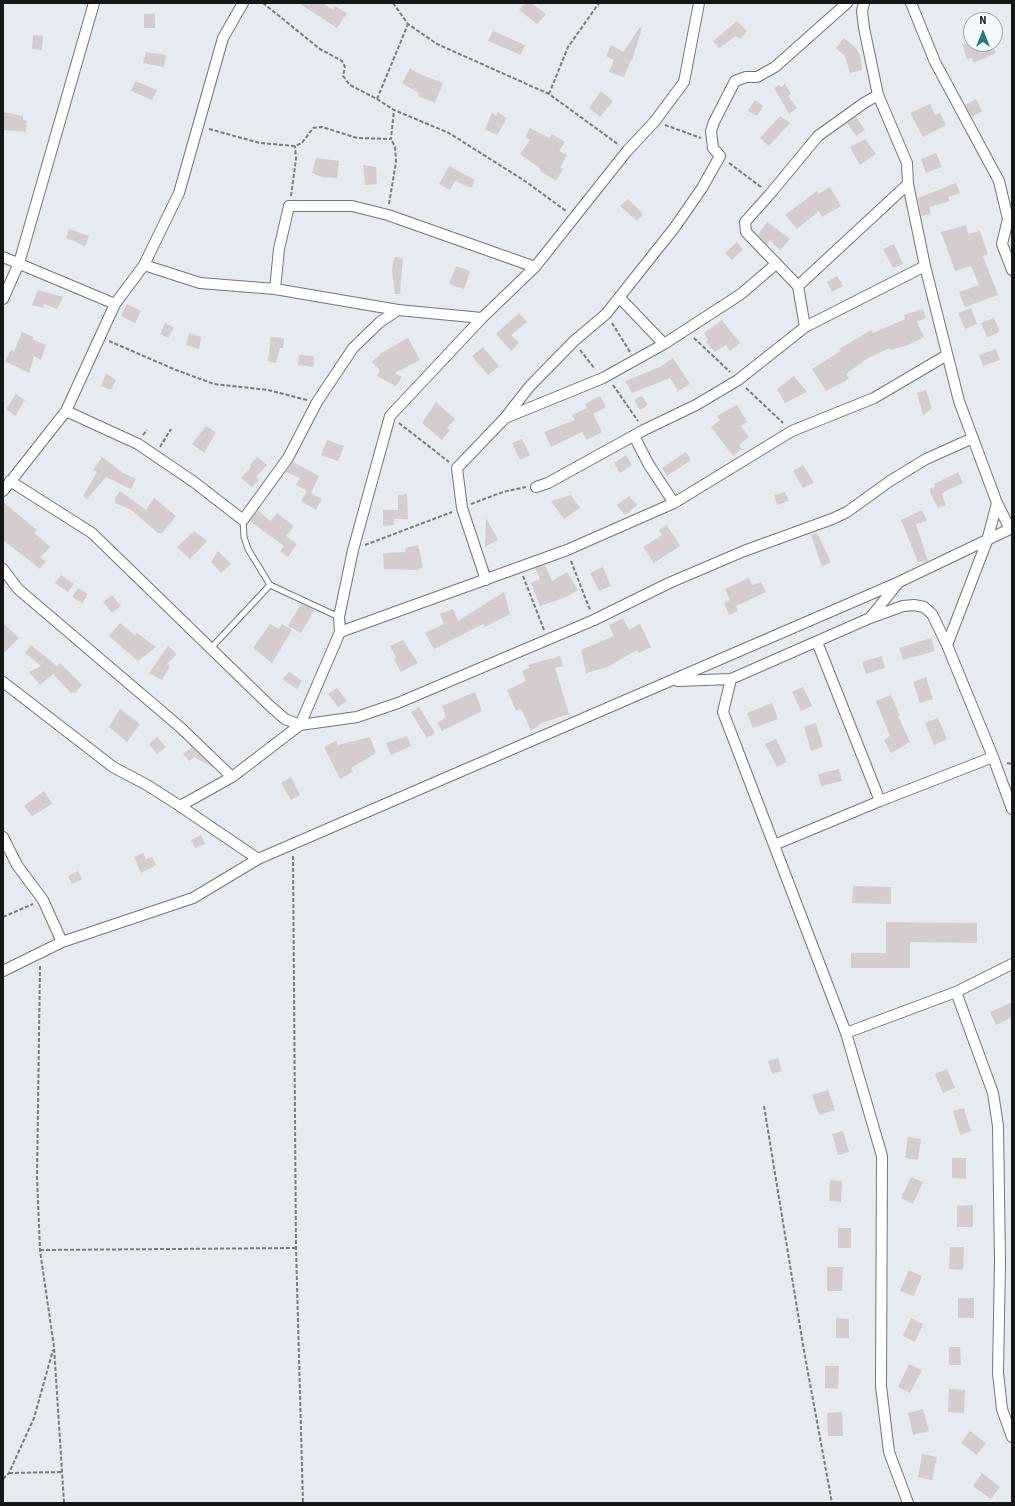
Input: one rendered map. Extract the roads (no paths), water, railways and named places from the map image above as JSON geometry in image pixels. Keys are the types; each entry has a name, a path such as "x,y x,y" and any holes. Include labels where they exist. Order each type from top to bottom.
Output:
{"street":[{"path":"3,299 19,262 94,3"},
{"path":"3,491 66,411 115,304 144,265 179,193 223,38 243,3"},
{"path":"300,726 340,632 339,617 353,550 390,416 482,318 536,267 576,218 627,151 655,121 684,82 699,3"},
{"path":"486,580 462,508 457,468 504,419 530,386 574,341 606,314 676,227 702,188 720,156 713,148 711,141 714,122 735,81 739,78 757,77 775,67 847,3"},
{"path":"3,970 40,954 62,942 193,898 258,859 899,582 1011,529 997,503 959,401 925,266 908,184 905,154 878,95 864,28 862,11 864,3"},
{"path":"911,3 935,62 999,181 1008,219 1002,244 1012,270"},
{"path":"806,327 798,286 744,228 747,218 770,194 818,136 864,102 878,95"},
{"path":"798,286 908,184"},
{"path":"275,289 279,249 289,206 352,206 388,214 536,267"},
{"path":"3,257 19,262 115,304"},
{"path":"504,419 605,377 664,344 741,294 776,264"},
{"path":"144,265 200,283 275,289 398,310 482,318"},
{"path":"536,486 548,483 644,430 696,405 738,380 806,327 925,266"},
{"path":"620,298 664,344"},
{"path":"66,411 138,444 243,520 288,458 317,402 353,348 380,322 398,310"},
{"path":"340,632 567,550 674,503 792,431 874,398 947,355"},
{"path":"634,436 649,465 674,503"},
{"path":"180,806 232,777 300,726 357,717 398,703 548,640 594,620 696,571 847,512 890,481 926,459 973,438"},
{"path":"10,481 71,518 92,533 269,705 285,719 300,726"},
{"path":"947,645 987,541 997,503"},
{"path":"3,569 18,589 180,727 232,777"},
{"path":"870,618 899,582"},
{"path":"672,681 731,679 870,618 903,606 914,605 924,607 932,614 947,645 993,757 1012,809"},
{"path":"817,642 880,801"},
{"path":"731,679 723,712 846,1033 882,1156 881,1386 889,1452 908,1503"},
{"path":"3,682 113,767 147,785 258,859"},
{"path":"774,845 880,801 993,757"},
{"path":"3,837 17,865 43,900 62,942"},
{"path":"846,1033 956,992 1012,964"},
{"path":"956,992 993,1093 998,1126 1000,1262 998,1373 1002,1409 1012,1437"}],"lane":[{"path":"243,520 244,537 248,549 270,585 339,617"},
{"path":"212,648 270,585"}]}
